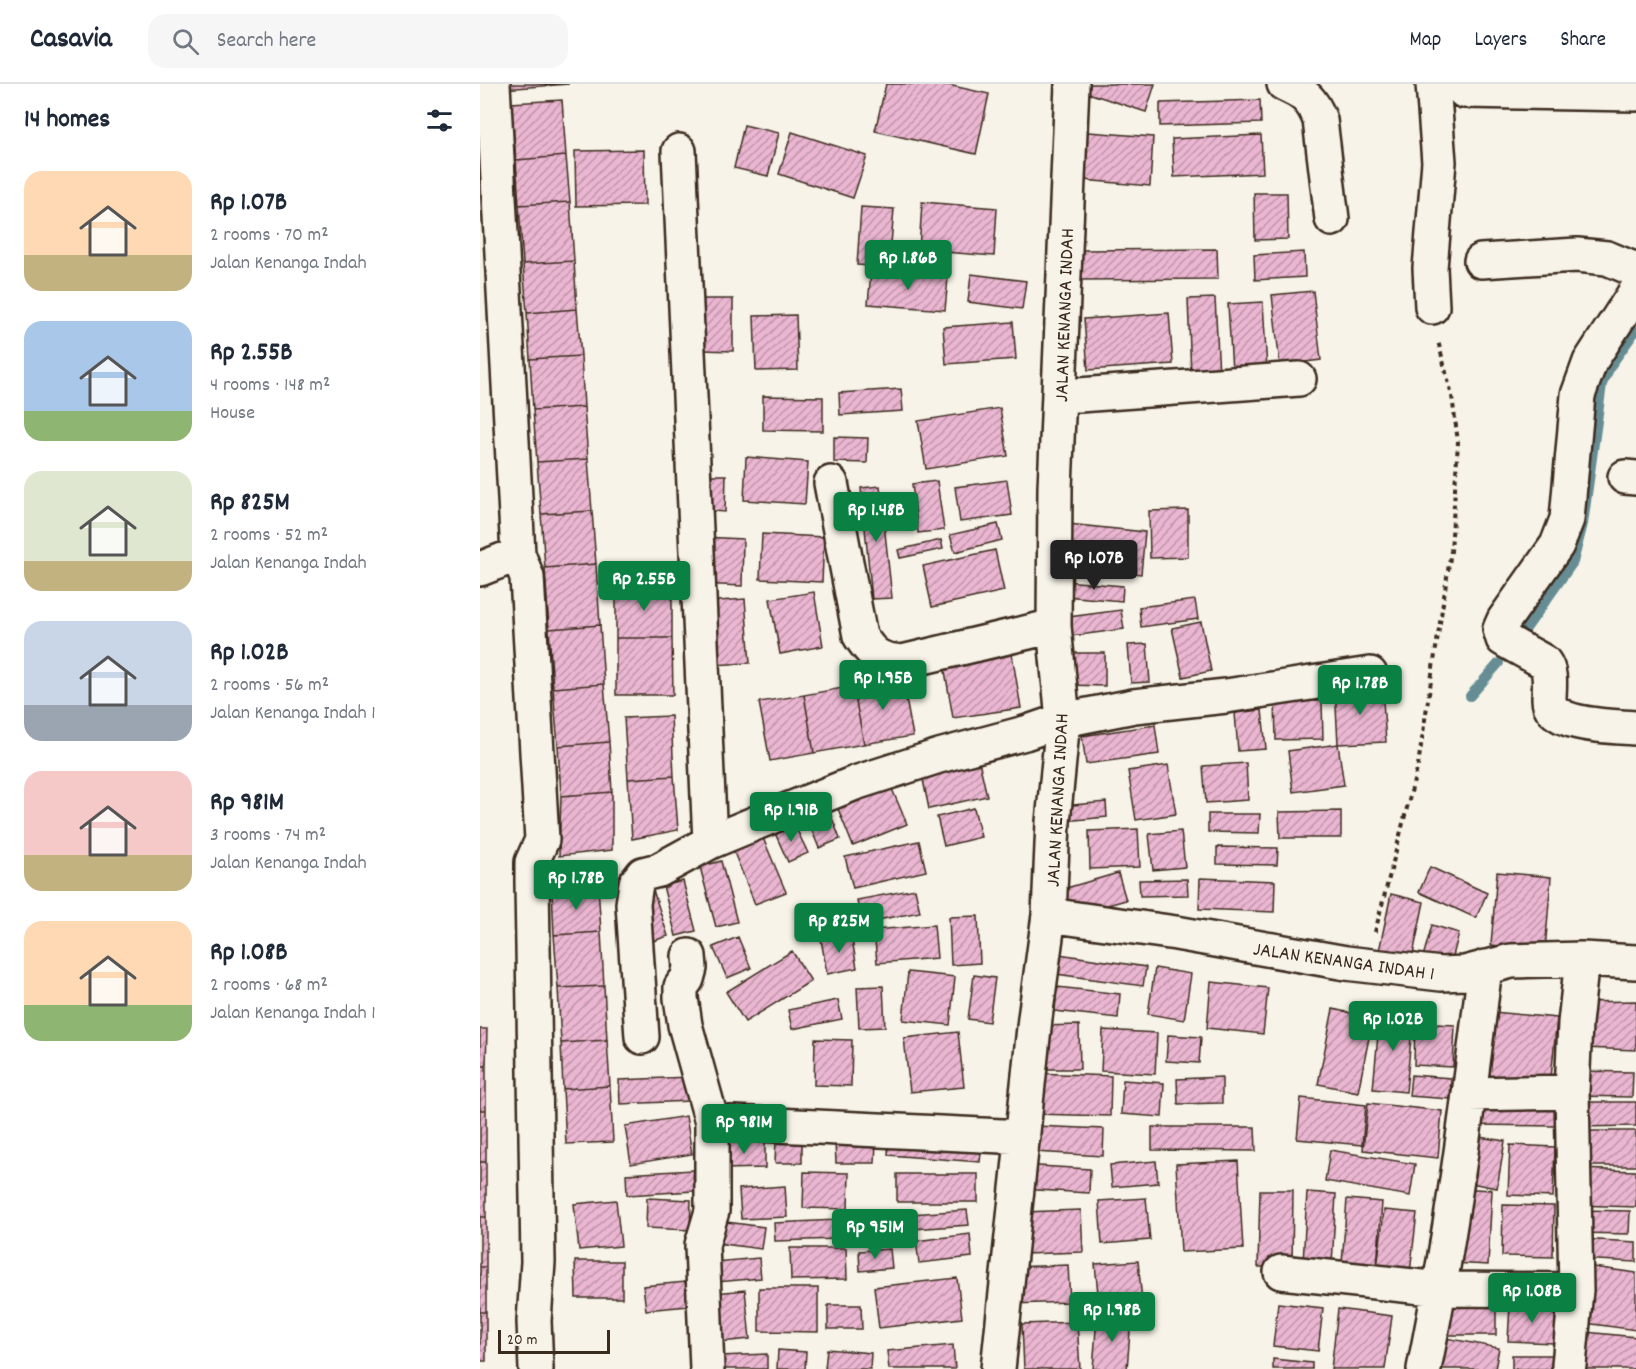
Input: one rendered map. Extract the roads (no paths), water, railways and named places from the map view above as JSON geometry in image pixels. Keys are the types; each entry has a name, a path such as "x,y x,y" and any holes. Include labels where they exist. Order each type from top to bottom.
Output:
{"street":[{"path":"493,84 518,554 527,577 542,840 532,862 538,1262 534,1321 536,1369"},
{"name":"JALAN KENANGA INDAH","path":"998,1369 1035,1018 1049,915 1053,822 1063,720 1054,626 1055,488 1072,84"},
{"path":"1284,84 1303,94 1315,106 1320,120 1332,219"},
{"path":"1432,306 1430,268 1448,88 1636,94"},
{"path":"679,152 710,842"},
{"path":"1481,261 1577,255 1607,258 1636,270"},
{"path":"1636,291 1590,362 1578,394 1568,519 1557,545 1500,629 1503,639 1543,661 1550,674 1549,703 1557,714 1569,721 1636,728"},
{"path":"1060,393 1079,395 1299,379"},
{"path":"831,483 860,636 870,650 882,660 902,662 1054,626"},
{"path":"480,569 518,554"},
{"path":"642,1036 633,904 636,883 643,874 659,870 710,842 855,783 1063,720 1134,706 1226,696 1370,674"},
{"name":"JALAN KENANGA INDAH 1","path":"1049,915 1176,933 1356,964 1441,974 1465,973 1512,962 1582,959 1636,962"},
{"path":"689,956 690,968 687,980 681,987 681,998 685,1025 712,1122 712,1211 702,1245 706,1369"},
{"path":"1569,1365 1576,1290 1572,1092 1575,1023 1582,959"},
{"path":"1424,1369 1440,1288 1470,1094 1485,967"},
{"path":"1470,1094 1572,1092"},
{"path":"712,1122 1023,1137"},
{"path":"1281,1272 1440,1288 1576,1290"}],"waterway":[{"path":"1525,630 1573,562 1583,524 1602,384 1611,365 1636,330"},
{"path":"1470,696 1499,663"}]}
